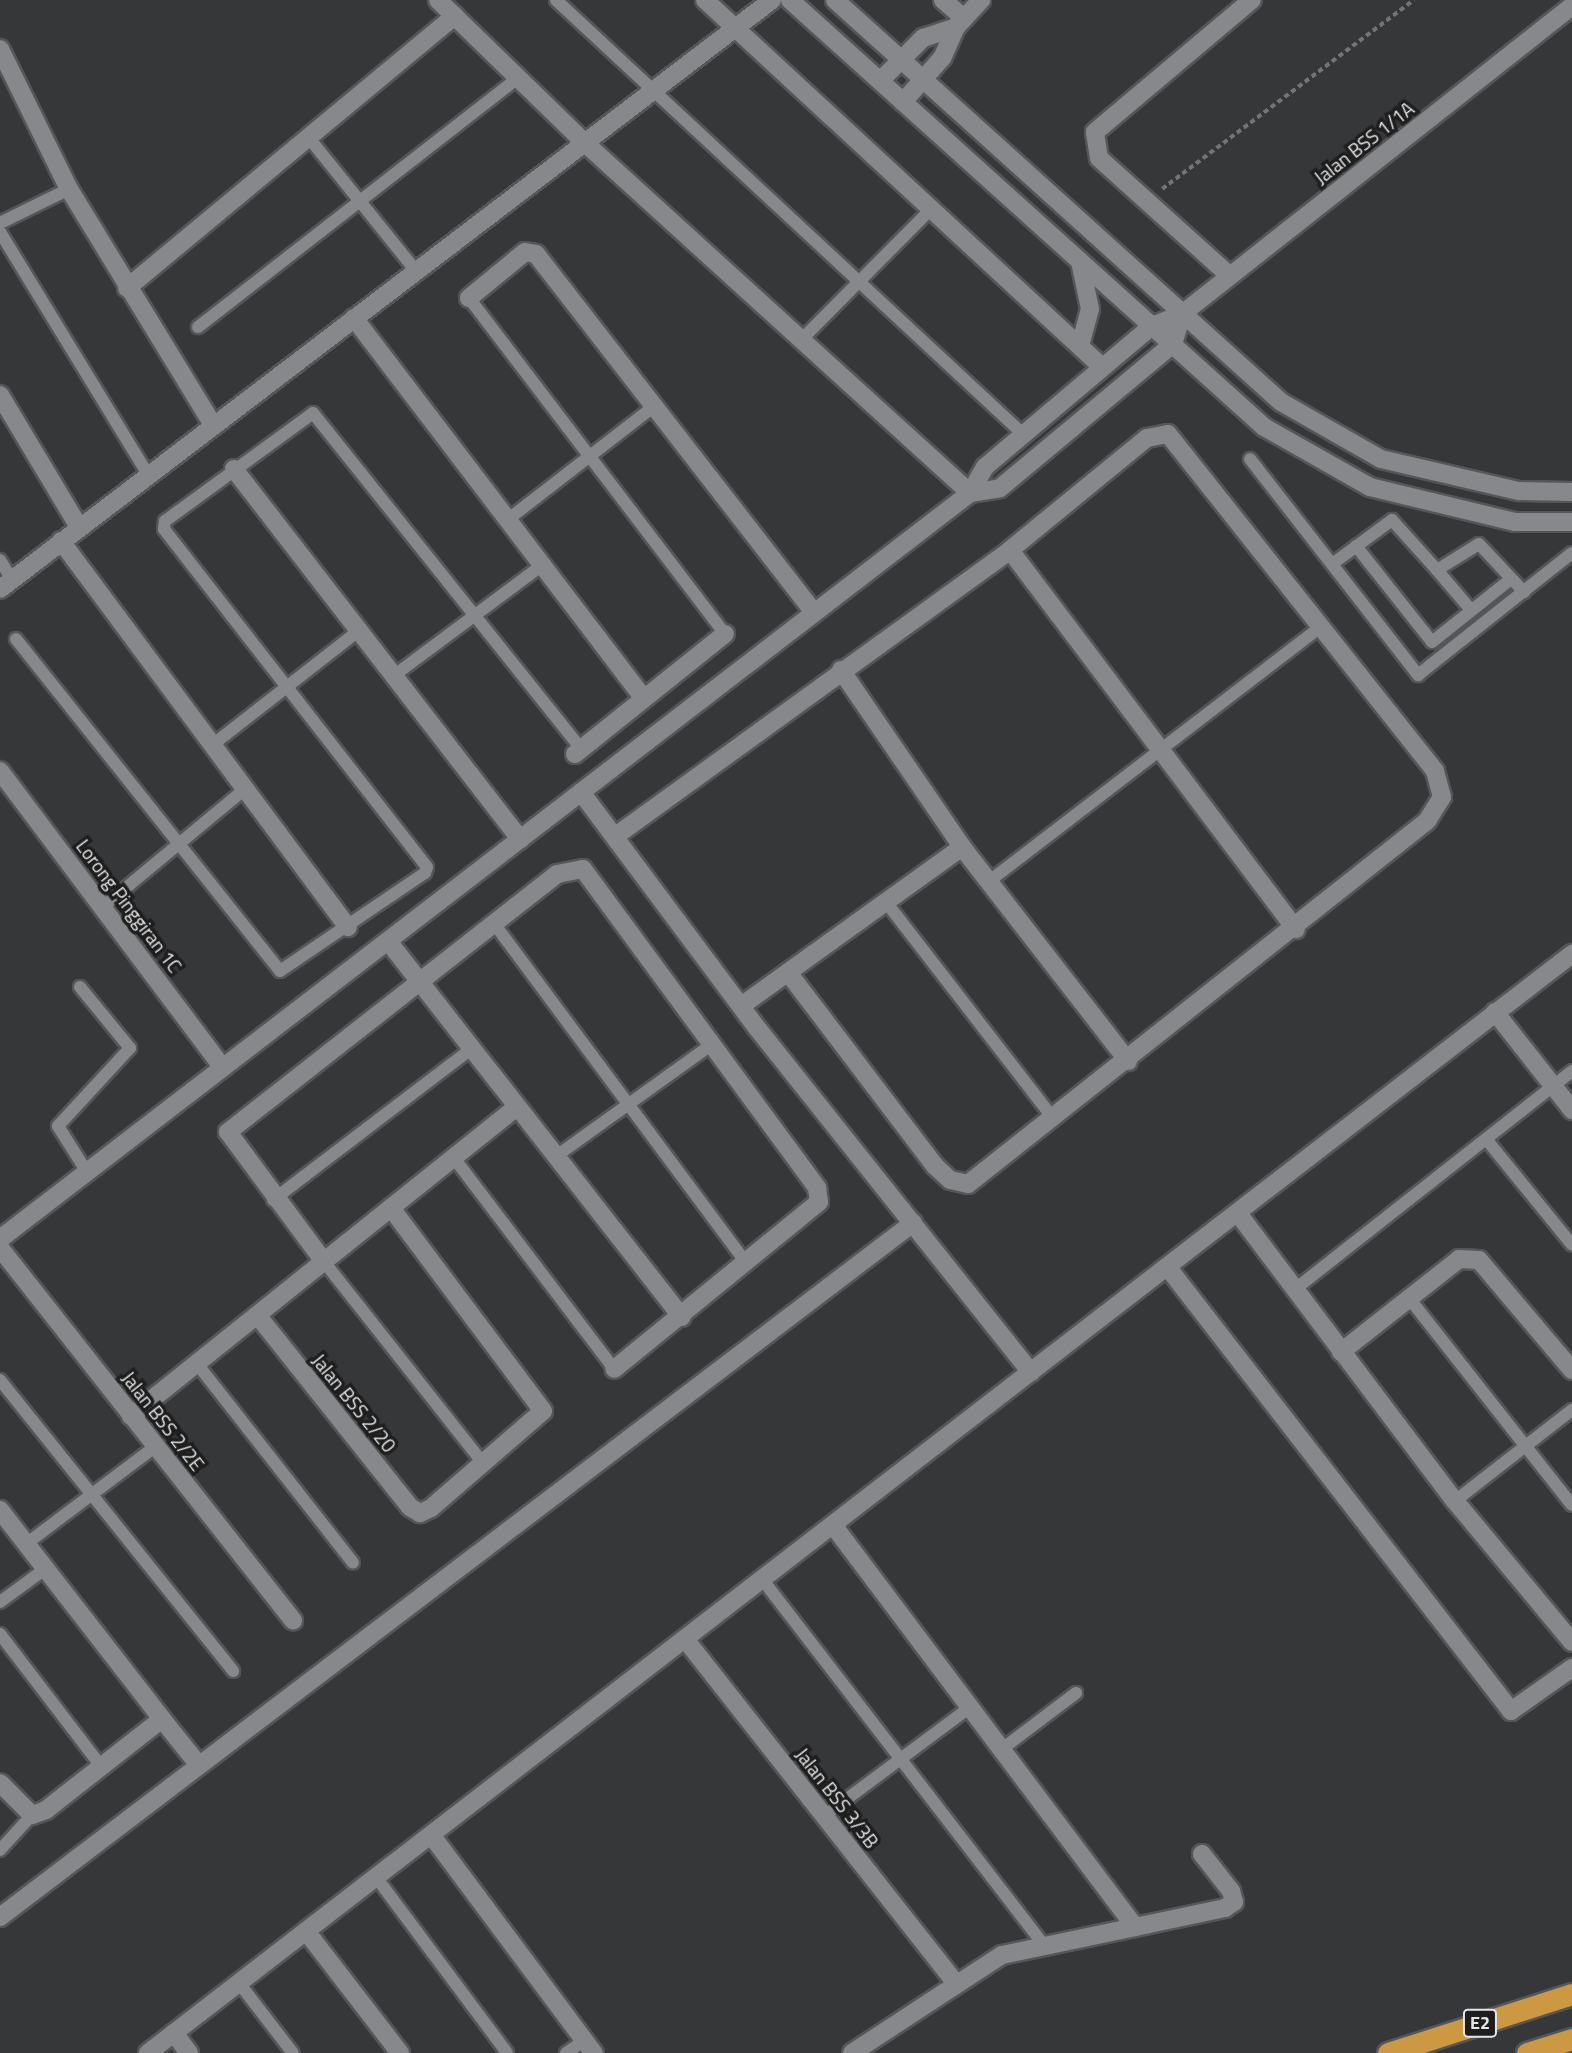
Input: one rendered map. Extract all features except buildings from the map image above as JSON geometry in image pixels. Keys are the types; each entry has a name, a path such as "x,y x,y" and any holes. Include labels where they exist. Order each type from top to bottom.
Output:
{"highway":[{"name":"E2","path":"1388,2053 1572,1994"},
{"path":"1527,2053 1572,2039"}],"street":[{"path":"438,0 520,76 585,143 806,336 970,493"},
{"path":"705,0 933,207 1102,367"},
{"path":"6,585 212,423 585,143 732,26 772,0"},
{"path":"790,0 1264,427 1370,487 1515,522 1572,522"},
{"path":"835,0 1281,402 1381,459 1519,491 1572,492"},
{"path":"943,0 960,22"},
{"path":"903,102 942,58 960,22 981,0"},
{"path":"1230,276 1099,158 1096,132 1252,0"},
{"name":"Jalan BSS 1/1A","path":"970,493 985,467 1152,326 1182,314 1572,6"},
{"path":"127,288 455,16"},
{"path":"880,81 923,38 960,22"},
{"path":"0,49 69,189 127,288 212,423"},
{"path":"470,298 532,251 814,613"},
{"path":"1080,261 1090,309 1080,346"},
{"path":"0,1239 970,493 1000,488 1173,344 1182,314"},
{"path":"354,318 643,698"},
{"path":"0,395 79,527"},
{"path":"617,835 1010,550 1147,438 1168,435 1323,625 1435,771 1442,797 1427,821 1296,929 968,1184 950,1180 788,972"},
{"path":"234,469 391,677 520,839"},
{"path":"61,541 211,746 348,926"},
{"path":"1010,550 1296,929"},
{"path":"578,752 725,634"},
{"path":"841,670 962,847 1128,1061"},
{"name":"Lorong Pinggiran 1C","path":"0,771 104,906 223,1068"},
{"path":"581,792 617,835 741,1006 1031,1372"},
{"path":"741,1006 962,847"},
{"path":"325,1262 273,1200 228,1132 416,981 557,874 583,869 817,1188 818,1202 809,1216 614,1369"},
{"path":"388,941 416,981 682,1317"},
{"path":"148,2053 1031,1372 1240,1216 1495,1012 1572,954"},
{"path":"1495,1012 1572,1110"},
{"path":"131,1416 516,1108"},
{"path":"391,1208 543,1411 484,1464"},
{"path":"1240,1216 1455,1501 1572,1642"},
{"path":"0,1917 913,1223"},
{"name":"Jalan BSS 2/2E","path":"0,1248 292,1620"},
{"path":"1341,1352 1459,1259 1479,1260 1572,1370"},
{"path":"1169,1269 1511,1711 1572,1668"},
{"name":"Jalan BSS 2/20","path":"258,1316 420,1513 484,1464"},
{"path":"0,1510 198,1764"},
{"path":"833,1525 1135,1927"},
{"name":"Jalan BSS 3/3B","path":"685,1639 956,1983"},
{"path":"0,1783 32,1815 162,1719"},
{"path":"432,1836 589,2047"},
{"path":"852,2053 1002,1955 1135,1927 1234,1902 1202,1854"},
{"path":"306,1931 400,2053"},
{"path":"174,2033 189,2053"}],"lane":[{"path":"556,0 1023,435"},
{"path":"198,327 520,76"},
{"path":"309,138 415,270"},
{"path":"0,223 69,189"},
{"path":"806,336 933,207"},
{"path":"0,232 148,474"},
{"path":"470,298 587,458 725,634"},
{"path":"506,521 654,406"},
{"path":"16,639 175,847 280,971 348,926 427,867 284,689 164,529 165,521 313,413 477,615 578,752"},
{"path":"1250,458 1335,562 1418,675 1572,553"},
{"path":"1335,562 1392,520 1471,610"},
{"path":"1437,570 1479,544 1524,592"},
{"path":"1356,546 1432,642 1511,579"},
{"path":"0,559 6,585"},
{"path":"391,677 541,566"},
{"path":"988,882 1323,625"},
{"path":"211,746 358,632"},
{"path":"104,906 245,789"},
{"path":"886,902 1054,1118"},
{"path":"493,922 747,1264"},
{"path":"79,987 130,1048 58,1126 87,1172"},
{"path":"555,1157 711,1045"},
{"path":"273,1200 471,1050"},
{"path":"1294,1290 1572,1071"},
{"path":"1486,1139 1572,1245"},
{"path":"454,1158 614,1369"},
{"path":"325,1262 484,1464"},
{"path":"1409,1298 1572,1505"},
{"path":"198,1365 353,1563"},
{"path":"0,1380 88,1497 233,1671"},
{"path":"1455,1501 1572,1410"},
{"path":"26,1544 156,1447"},
{"path":"0,1602 45,1569"},
{"path":"762,1580 1045,1947"},
{"path":"0,1634 101,1766"},
{"path":"1002,1749 1076,1693"},
{"path":"824,1816 970,1707"},
{"path":"0,1850 32,1815"},
{"path":"376,1877 507,2053"},
{"path":"239,1983 293,2053"},
{"path":"566,2053 589,2047"}],"path":[{"path":"1146,201 1414,0"}]}
